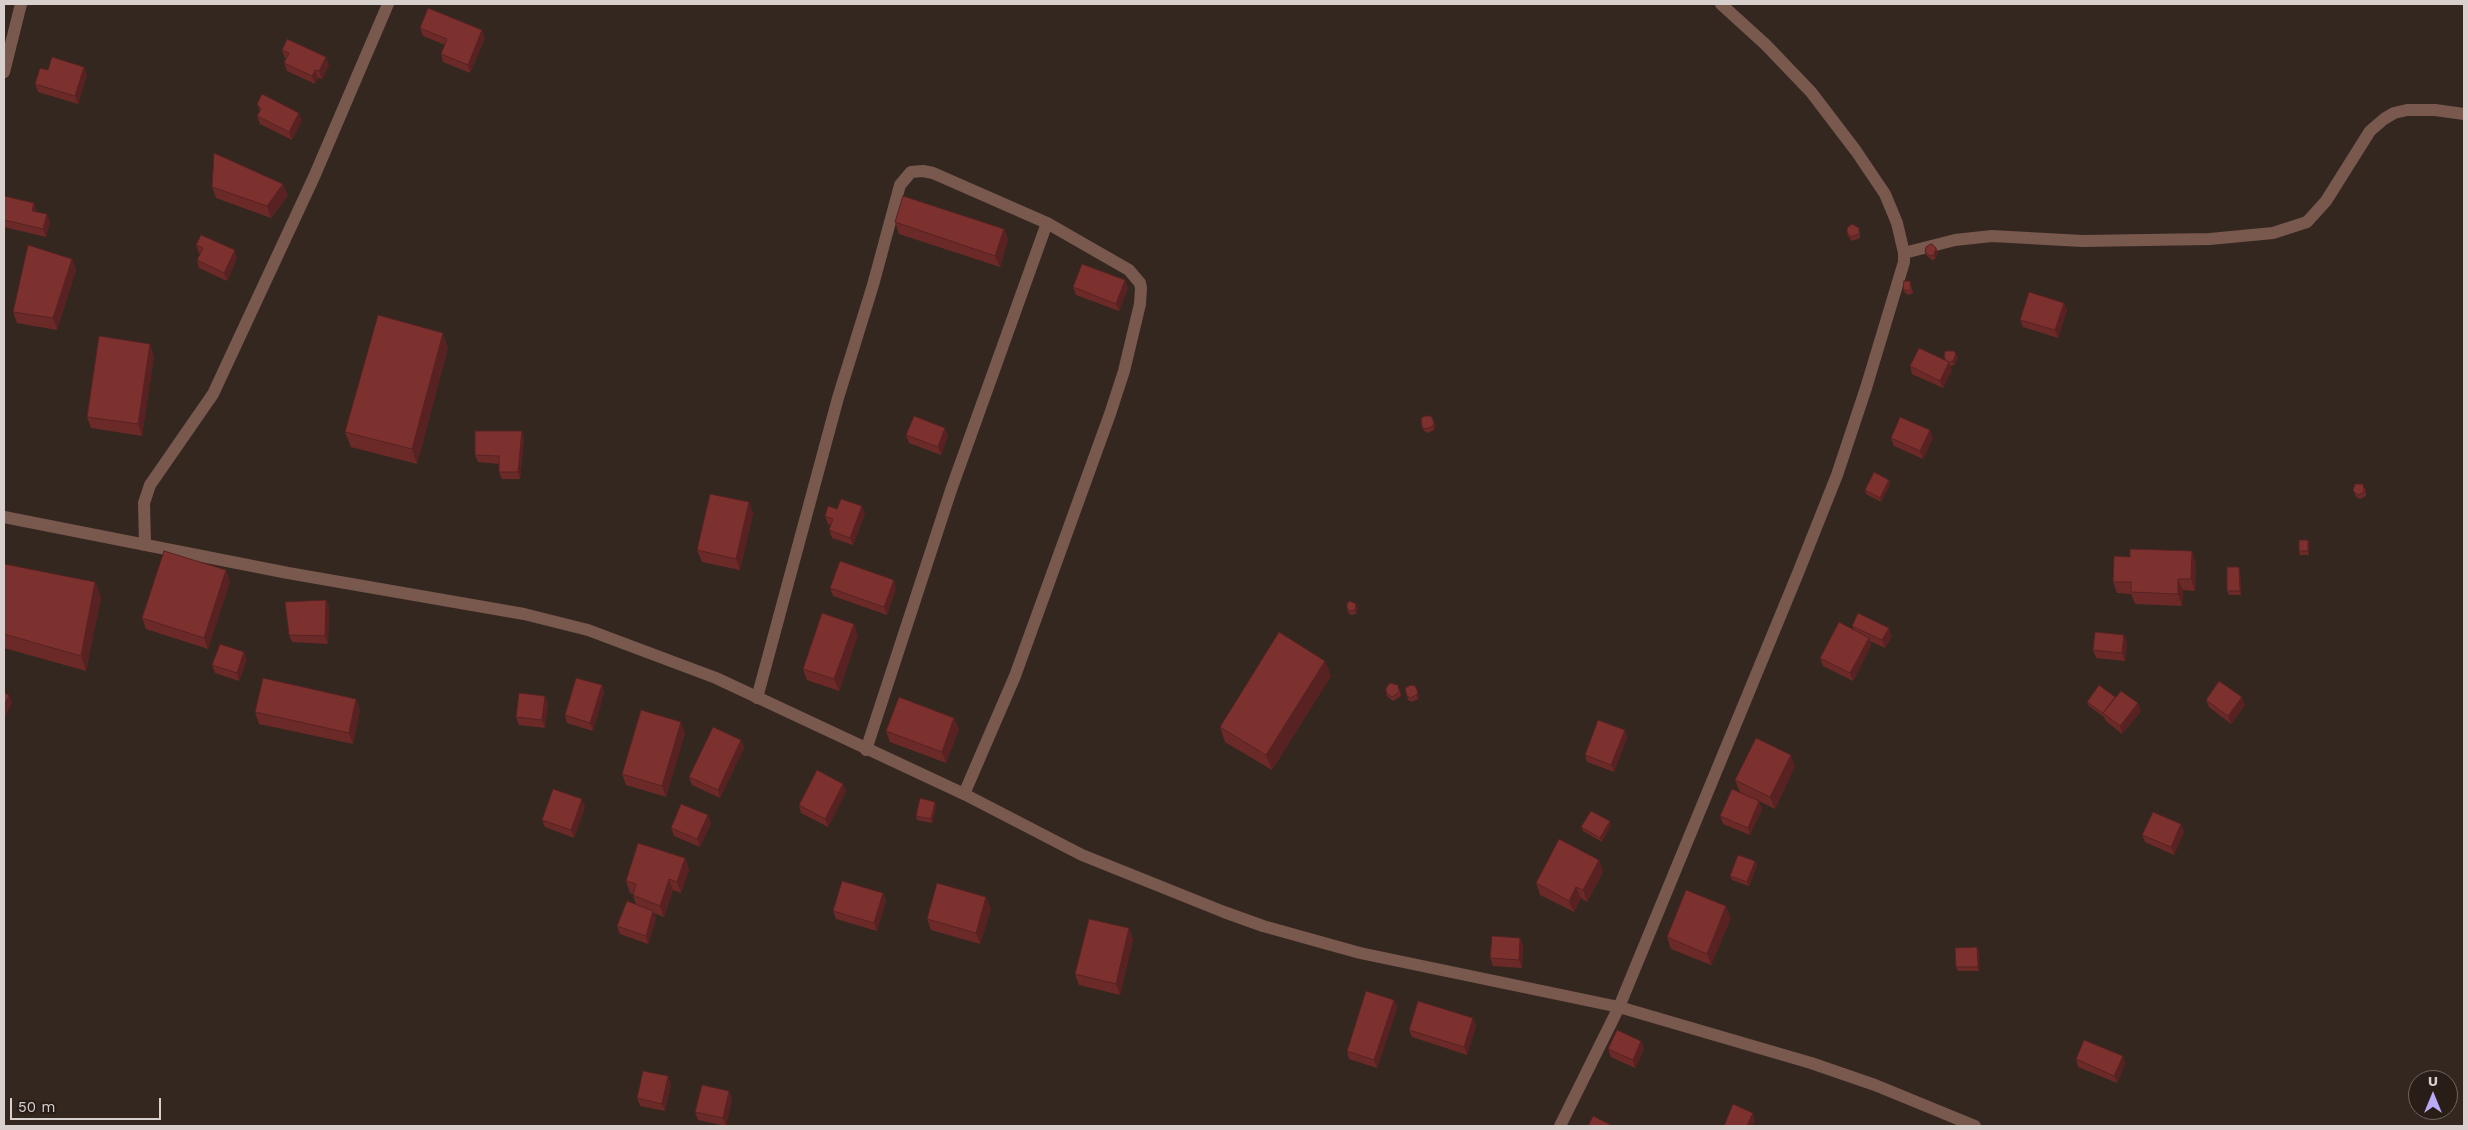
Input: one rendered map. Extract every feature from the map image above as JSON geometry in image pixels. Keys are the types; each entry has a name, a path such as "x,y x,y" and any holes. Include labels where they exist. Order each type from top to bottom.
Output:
{"street":[{"path":"4,72 21,4"},
{"path":"145,545 144,502 150,485 213,394 314,177 388,4"},
{"path":"1560,1126 1619,1007 1837,475 1897,289 1904,253 1897,223 1885,194 1835,122 1789,68 1721,4"},
{"path":"1904,253 1955,240 1992,236 2082,241 2210,239 2273,233 2307,222 2326,202 2370,132 2384,119 2394,113 2407,110 2435,110 2464,114"},
{"path":"757,698 838,398 873,285 900,185 904,177 911,172 923,171 933,173 1047,223 1129,270 1140,283 1140,304 1124,371 1016,676 964,794"},
{"path":"866,750 951,490 1047,223"},
{"path":"4,517 288,573 524,614 588,630 675,662 757,698 964,794 1082,855 1168,891 1263,926 1360,952 1619,1007 1811,1063 1875,1085 1975,1126"}],"building":[{"path":"428,8 482,30 468,65 441,54 447,39 420,28"},
{"path":"287,39 326,57 319,71 315,70 312,76 284,63 289,53 282,50"},
{"path":"52,57 84,67 75,96 35,84 40,68 48,70"},
{"path":"262,94 299,113 289,132 257,116 261,109 257,104"},
{"path":"214,153 283,184 267,206 212,187"},
{"path":"4,196 34,203 32,211 47,214 43,229 4,220"},
{"path":"903,196 1004,229 995,256 895,222"},
{"path":"1852,224 1859,228 1859,234 1851,237 1847,232 1847,228"},
{"path":"201,235 235,250 224,273 197,260 203,248 196,245"},
{"path":"1932,244 1936,248 1934,255 1930,256 1925,252 1926,247"},
{"path":"28,245 72,259 53,318 13,312"},
{"path":"1082,264 1125,280 1116,304 1073,287"},
{"path":"1904,281 1910,281 1911,289 1907,291 1903,289"},
{"path":"2029,292 2064,303 2055,330 2020,320"},
{"path":"378,315 443,333 412,449 345,432"},
{"path":"99,336 150,344 138,424 87,417"},
{"path":"1919,348 1949,362 1940,381 1910,366"},
{"path":"1945,351 1954,351 1956,354 1953,361 1948,362 1944,357"},
{"path":"914,416 945,428 938,447 906,435"},
{"path":"1431,416 1434,422 1433,426 1426,429 1422,427 1421,418"},
{"path":"1900,417 1930,430 1920,451 1891,438"},
{"path":"475,431 522,431 518,472 499,472 499,456 475,455"},
{"path":"1874,472 1889,480 1880,498 1865,490"},
{"path":"2355,484 2363,484 2364,492 2359,495 2355,493 2353,490"},
{"path":"710,494 749,502 736,559 697,550"},
{"path":"841,499 862,506 850,538 829,530 833,519 825,516 828,506 837,509"},
{"path":"2299,540 2308,540 2308,551 2299,551"},
{"path":"2130,549 2192,551 2191,579 2178,579 2178,594 2131,592 2131,582 2113,582 2114,556 2130,557"},
{"path":"164,551 226,570 204,638 142,618"},
{"path":"840,561 894,580 884,607 830,588"},
{"path":"4,564 95,582 81,656 4,634"},
{"path":"2227,567 2239,567 2240,591 2227,591"},
{"path":"326,600 325,636 289,635 285,602"},
{"path":"1350,601 1356,604 1355,610 1350,611 1347,608 1347,603"},
{"path":"822,613 854,624 834,679 803,669"},
{"path":"1858,613 1889,628 1882,640 1852,626"},
{"path":"1839,622 1869,638 1850,673 1820,658"},
{"path":"1279,632 1325,661 1266,755 1220,727"},
{"path":"2095,632 2124,635 2122,653 2093,650"},
{"path":"220,644 244,652 237,673 212,665"},
{"path":"263,678 356,699 349,733 255,712"},
{"path":"576,678 602,685 590,723 565,715"},
{"path":"2219,681 2242,697 2228,716 2206,700"},
{"path":"1390,683 1398,685 1399,692 1392,697 1386,692 1386,688"},
{"path":"1411,685 1415,686 1418,692 1411,698 1407,696 1405,688"},
{"path":"2099,685 2115,697 2103,713 2087,702"},
{"path":"2121,691 2138,703 2120,726 2103,713"},
{"path":"4,693 9,695 4,705"},
{"path":"519,693 545,696 542,720 516,717"},
{"path":"899,697 954,718 942,752 886,731"},
{"path":"641,710 681,722 662,786 622,774"},
{"path":"1598,720 1625,730 1611,765 1585,755"},
{"path":"713,727 741,740 718,790 689,777"},
{"path":"1756,738 1791,755 1770,797 1735,780"},
{"path":"817,770 843,784 825,819 799,805"},
{"path":"553,789 582,799 571,830 542,820"},
{"path":"1732,789 1759,801 1748,828 1720,816"},
{"path":"920,798 935,802 931,819 916,816"},
{"path":"681,804 708,815 697,839 671,828"},
{"path":"1591,811 1610,821 1600,838 1581,827"},
{"path":"2153,812 2181,824 2171,847 2142,835"},
{"path":"1559,839 1599,860 1583,890 1576,887 1569,901 1536,883"},
{"path":"638,843 685,858 677,882 669,879 660,906 633,895 636,884 626,881"},
{"path":"1738,855 1755,861 1747,882 1730,876"},
{"path":"842,881 883,893 874,923 833,911"},
{"path":"937,883 986,897 976,933 927,919"},
{"path":"1686,890 1726,906 1707,954 1667,937"},
{"path":"627,901 653,911 646,936 617,926"},
{"path":"1089,919 1129,928 1116,984 1075,974"},
{"path":"1492,936 1520,938 1519,960 1490,958"},
{"path":"1977,947 1978,967 1956,967 1955,948"},
{"path":"1366,991 1394,1000 1374,1060 1347,1051"},
{"path":"1418,1001 1473,1018 1464,1047 1409,1030"},
{"path":"1617,1030 1641,1041 1633,1060 1608,1049"},
{"path":"2084,1040 2123,1056 2114,1076 2076,1059"},
{"path":"643,1071 668,1076 662,1104 637,1098"},
{"path":"702,1085 729,1091 723,1118 695,1112"},
{"path":"1733,1104 1753,1113 1747,1126 1724,1126"},
{"path":"1593,1116 1613,1126 1588,1126"}]}
